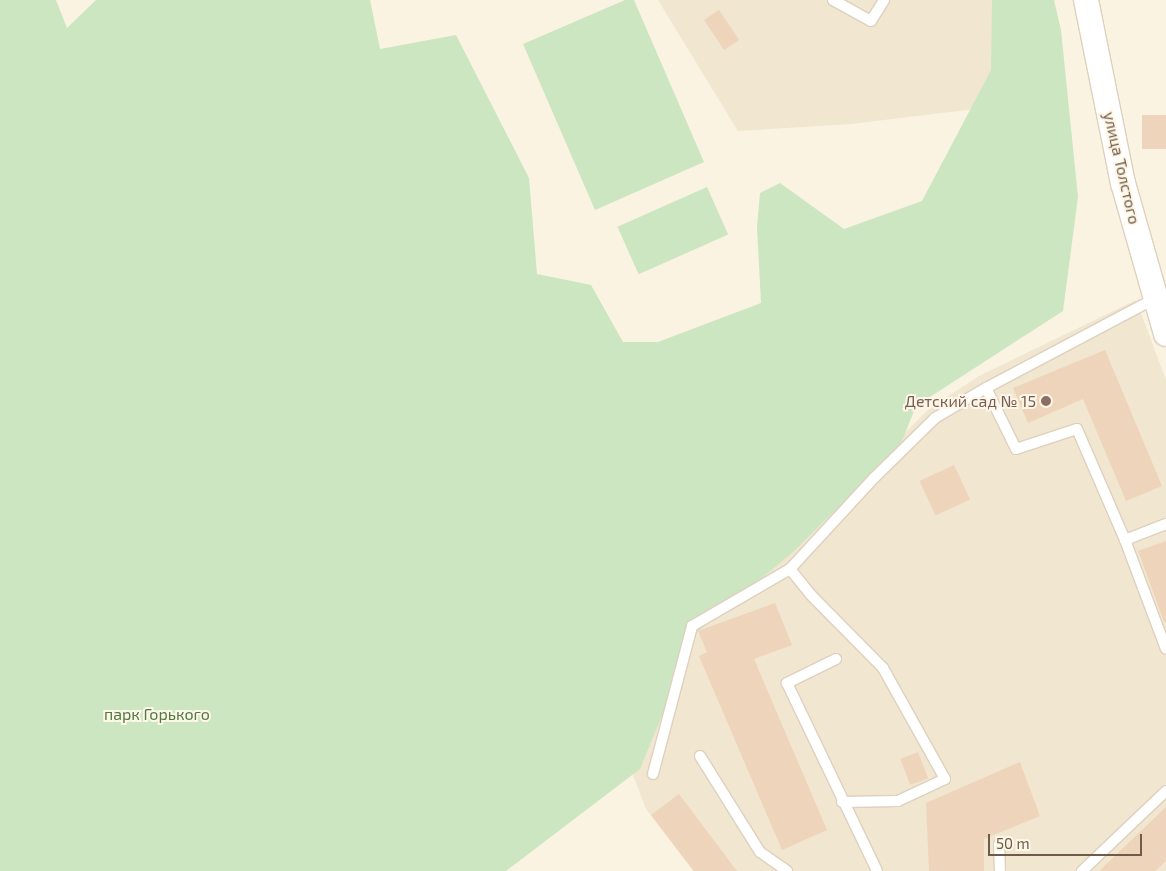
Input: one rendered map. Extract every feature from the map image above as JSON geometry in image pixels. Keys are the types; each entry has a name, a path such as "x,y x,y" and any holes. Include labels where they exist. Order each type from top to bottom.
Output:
{"street":[{"name":"улица Толстого","path":"1086,0 1123,183 1166,334"}],"lane":[{"path":"833,0 871,21 884,0"},
{"path":"653,774 692,626 790,568 874,478 935,418 986,388 1156,298"},
{"path":"986,388 1016,450 1077,429 1125,540 1166,649"},
{"path":"1125,540 1166,524"},
{"path":"790,568 810,594 883,668 945,779 898,801 842,802"},
{"path":"836,659 787,683 842,802 877,871"},
{"path":"700,756 760,852 787,871"},
{"path":"1082,871 1166,791"},
{"path":"999,844 1000,871"}],"shaded area":[{"path":"658,0 994,0 1000,106 851,124 738,131"},
{"path":"1136,300 1166,380 1166,871 693,871 646,809 630,767 684,619 777,560 930,408 979,376"}],"green space":[{"name":"парк Горького","path":"0,0 56,0 67,28 96,0 370,0 380,49 456,35 529,178 537,274 591,285 623,342 658,342 761,303 757,227 760,193 780,183 844,229 922,201 991,70 992,0 1054,0 1061,30 1078,197 1063,311 916,406 900,446 793,552 696,633 640,769 506,871 0,871"},
{"path":"625,0 634,0 704,162 595,210 523,44"},
{"path":"707,187 728,235 639,274 617,227"}],"building":[{"path":"719,10 739,40 724,50 704,20"},
{"path":"1142,115 1166,115 1166,149 1142,149"},
{"path":"1105,350 1162,486 1126,501 1083,399 1028,423 1013,388"},
{"path":"954,465 970,499 936,515 920,481"},
{"path":"1166,541 1166,622 1164,622 1138,551"},
{"path":"775,603 792,645 754,659 827,830 782,850 699,656 707,652 698,631"},
{"path":"918,752 928,778 910,785 900,759"},
{"path":"1020,762 1040,816 984,839 984,871 929,871 926,803"},
{"path":"679,794 737,871 694,871 651,815"},
{"path":"1166,807 1166,861 1155,871 1099,871"}],"place":[{"name":"Детский сад № 15","path":"1046,401"}]}
